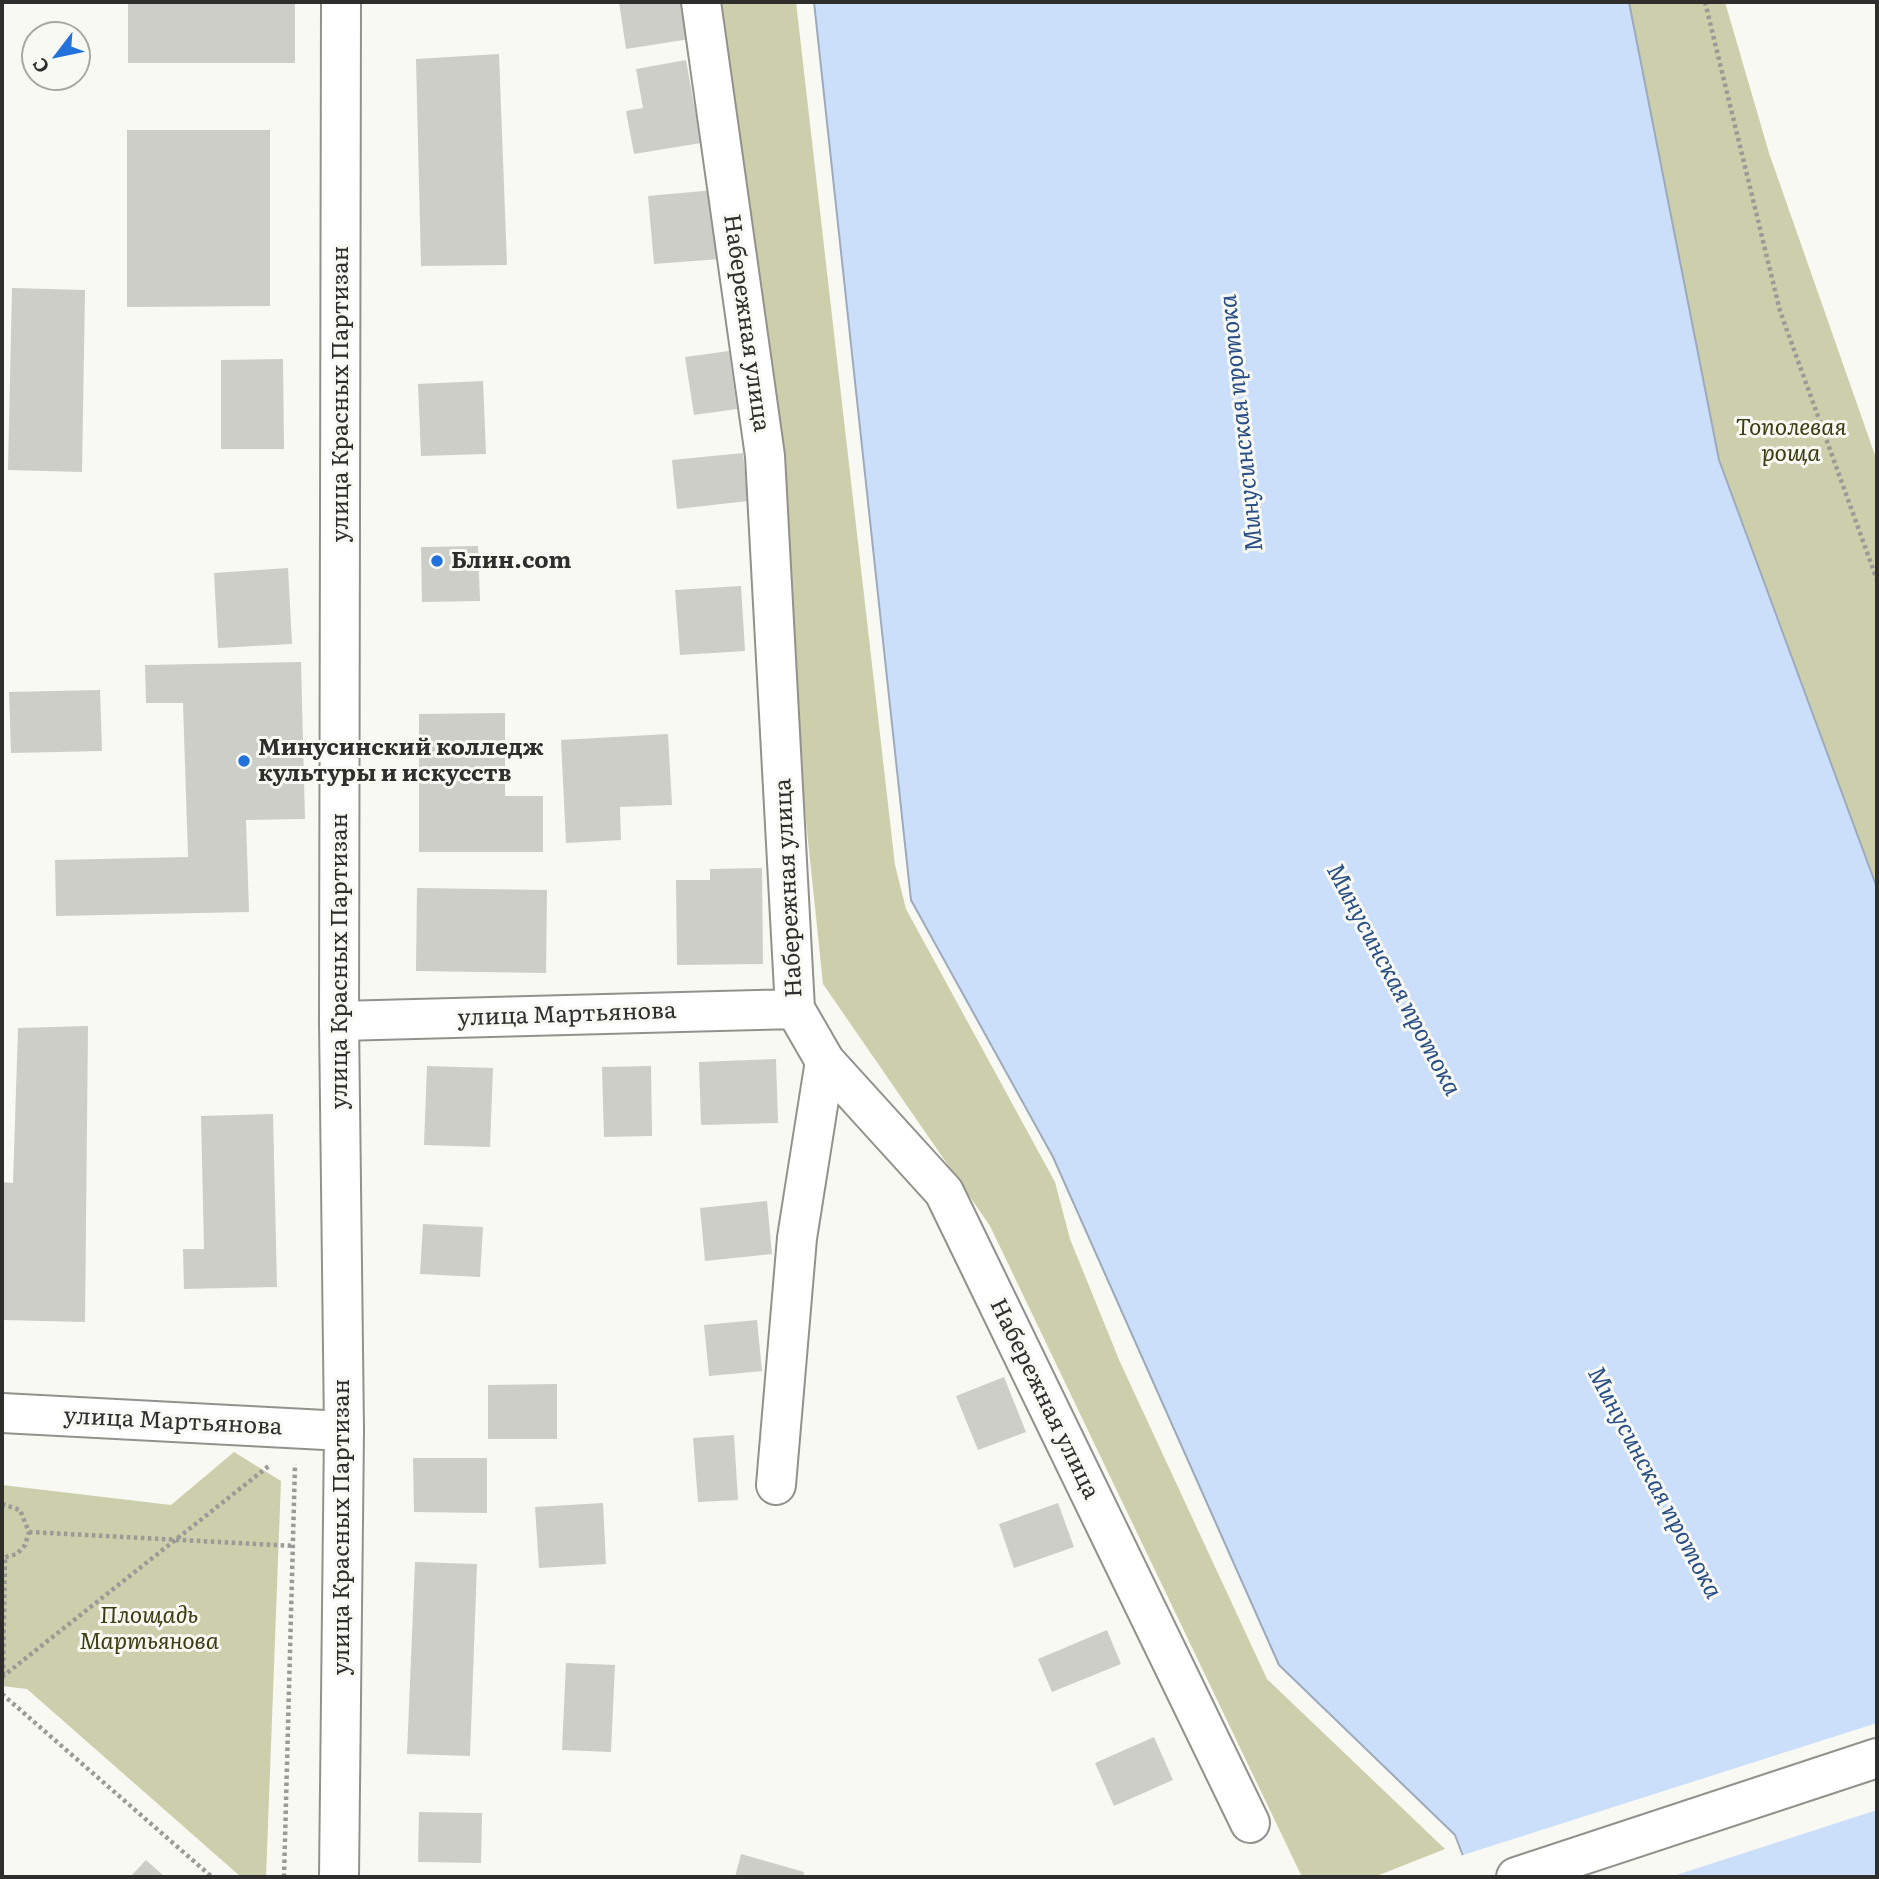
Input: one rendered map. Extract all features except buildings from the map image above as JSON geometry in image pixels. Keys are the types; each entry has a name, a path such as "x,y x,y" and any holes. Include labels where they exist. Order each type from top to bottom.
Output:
{"street":[{"name":"улица Красных Партизан","path":"339,1877 344,1431 340,1021 341,2"},
{"name":"Набережная улица","path":"701,2 765,456 795,1009 825,1061 944,1192 1250,1823"},
{"name":"улица Мартьянова","path":"340,1021 795,1009"},
{"path":"776,1485 797,1238 825,1061"},
{"name":"улица Мартьянова","path":"2,1413 295,1437 344,1431"},
{"path":"1516,1877 1877,1758"}],"path":[{"path":"1705,2 1780,311 1877,580"},
{"path":"2,1677 177,1539 295,1437"},
{"path":"284,1877 295,1546 295,1437"},
{"path":"2,1504 20,1510 27,1520 29,1532 25,1545 17,1554 4,1558 2,1677"},
{"path":"29,1532 295,1546"},
{"path":"2,1694 212,1877"}],"green space":[{"path":"713,2 796,2 895,865 906,909 1055,1182 1070,1239 1120,1362 1267,1679 1445,1849 1374,1877 1302,1877 990,1226 823,984 741,198"},
{"name":"Тополевая роща","path":"1629,2 1725,2 1769,153 1877,461 1877,888 1719,460"},
{"name":"Площадь Мартьянова","path":"234,1452 281,1481 266,1877 241,1877 27,1689 2,1686 2,1485 171,1505"}],"water":[{"name":"Минусинская протока","path":"814,2 1629,2 1719,460 1877,888 1877,1877 1471,1877 1455,1835 1279,1665 1053,1157 911,900"}],"pier":[{"path":"1877,1723 1877,1810 1670,1877 1468,1877 1460,1856"}],"place":[{"name":"Блин.com","path":"437,561"},
{"name":"Минусинский колледж культуры и искусств","path":"244,761"}]}
